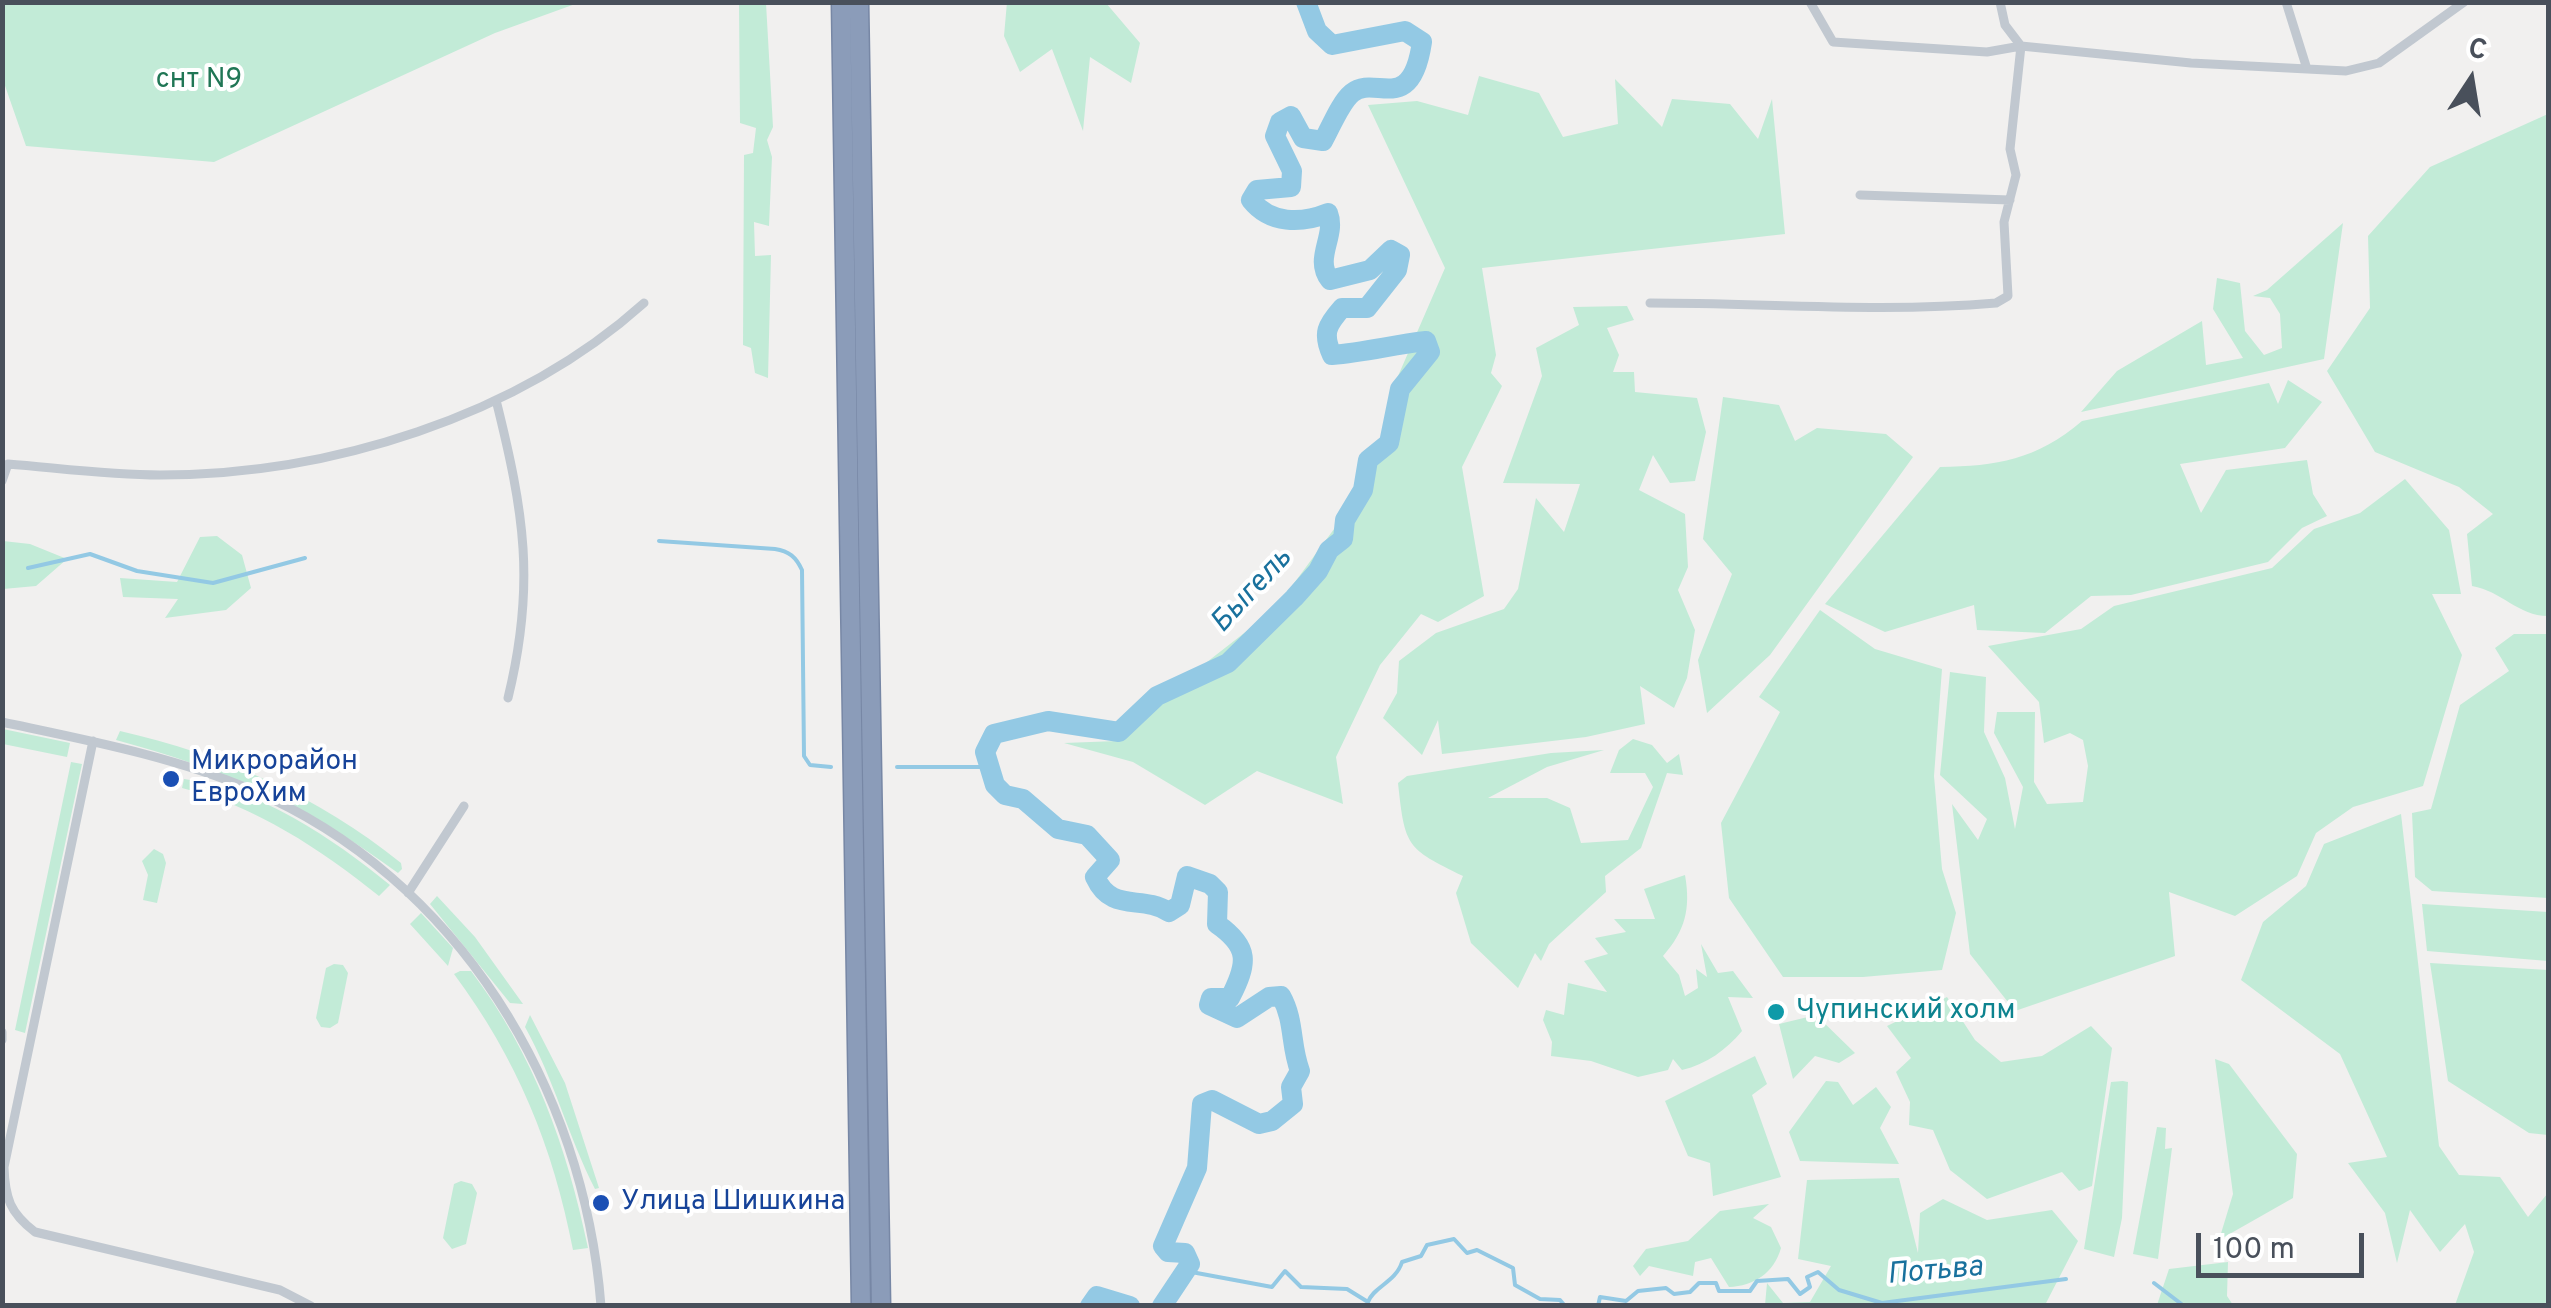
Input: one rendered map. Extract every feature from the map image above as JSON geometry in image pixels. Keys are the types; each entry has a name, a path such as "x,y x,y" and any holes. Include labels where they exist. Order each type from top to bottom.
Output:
{"highway":[{"path":"842,2 861,1306"},
{"path":"858,2 881,1306"}],"street":[{"path":"1810,2 1833,42 1987,52 2021,46 2346,71 2379,63 2464,2"},
{"path":"1650,303 1821,304 1902,311 1996,304 2008,296 2004,222 2016,175 2010,149 2021,46 2005,25 2000,2"},
{"path":"2286,2 2307,69"},
{"path":"1860,195 2010,200"},
{"path":"2,481 8,464 161,475 294,462 404,435 496,400 620,324 644,302"},
{"path":"496,400 517,482 527,596 524,634 508,698"},
{"path":"2,722 176,764 253,791 367,858 408,893 484,976 544,1078 587,1205 601,1306"},
{"path":"93,742 4,1168 5,1198 16,1218 35,1232 280,1290 312,1306"},
{"path":"408,893 464,806"},
{"path":"2,1032 2,1040"}],"green space":[{"name":"снт N9","path":"3,2 578,3 495,33 214,162 26,146 3,80"},
{"path":"1007,2 1106,3 1140,43 1131,83 1090,57 1083,131 1052,49 1020,72 1004,36"},
{"path":"739,3 766,3 773,127 767,140 772,157 769,226 754,222 755,256 771,255 768,378 755,373 751,348 743,345 744,155 753,153 756,128 740,123"},
{"path":"1479,76 1539,93 1563,137 1618,124 1615,79 1662,127 1672,99 1730,104 1758,139 1772,99 1785,234 1482,268 1496,355 1491,373 1502,386 1462,467 1484,596 1438,622 1421,614 1380,665 1336,757 1343,804 1257,771 1205,805 1133,762 1064,743 1117,741 1153,704 1275,609 1351,506 1388,430 1395,383 1445,268 1368,105 1417,101 1468,115"},
{"path":"2548,114 2548,616 2528,612 2472,586 2467,534 2493,514 2459,487 2375,452 2327,371 2370,308 2368,236 2430,167"},
{"path":"2343,223 2324,359 2081,412 2117,371 2202,321 2206,365 2243,358 2213,309 2217,278 2240,283 2245,331 2264,355 2282,348 2280,314 2270,298 2253,296 2267,290"},
{"path":"1627,306 1634,320 1607,328 1619,355 1613,372 1634,372 1635,392 1697,398 1706,432 1695,481 1670,483 1653,455 1639,490 1685,514 1688,567 1678,590 1695,630 1687,678 1674,708 1640,686 1645,724 1586,737 1442,754 1438,720 1422,755 1383,718 1397,693 1399,661 1436,633 1504,609 1518,589 1536,498 1564,532 1580,484 1503,483 1542,376 1536,348 1579,325 1573,307"},
{"path":"2288,380 2322,402 2285,448 2180,464 2201,513 2226,470 2307,460 2313,494 2327,516 2302,528 2268,562 2131,595 2091,596 2045,633 1977,630 1974,605 1885,632 1825,604 1940,467 2015,458 2048,444 2082,421 2269,383 2278,404"},
{"path":"1723,397 1779,405 1795,441 1817,428 1886,434 1913,457 1770,655 1707,713 1698,660 1732,574 1703,539"},
{"path":"2405,479 2449,530 2461,594 2432,594 2462,655 2423,786 2353,807 2316,833 2297,876 2235,916 2169,892 2175,956 2015,1011 1970,954 1952,804 1978,840 1987,819 1940,775 1950,672 1986,677 1984,732 2005,778 2015,829 2023,787 1994,733 1997,712 2035,712 2034,782 2047,804 2083,802 2088,766 2083,740 2070,733 2044,743 2039,702 1988,646 2081,629 2114,606 2272,568 2314,529 2360,513"},
{"path":"217,536 242,555 251,588 226,610 165,618 178,599 123,597 120,578 177,582 200,537"},
{"path":"3,541 30,544 67,559 36,586 3,589"},
{"path":"1820,610 1875,649 1942,669 1934,776 1942,869 1956,913 1942,970 1863,977 1783,977 1729,898 1721,823 1780,712 1759,697"},
{"path":"2514,634 2548,634 2548,898 2432,891 2415,877 2412,813 2431,809 2460,705 2509,671 2495,648"},
{"path":"3,729 70,743 67,757 3,744"},
{"path":"120,731 196,752 303,798 369,839 401,863 402,869 398,873 331,828 264,792 194,764 116,740"},
{"path":"1633,739 1652,745 1667,763 1679,754 1683,775 1667,773 1641,848 1605,876 1606,892 1549,944 1541,961 1535,953 1518,988 1471,943 1456,893 1463,876 1430,859 1412,843 1403,821 1398,783 1407,776 1551,753 1604,750 1547,767 1488,798 1547,798 1570,808 1581,843 1628,840 1653,787 1645,773 1610,773 1619,750"},
{"path":"71,762 82,764 25,1033 15,1030"},
{"path":"184,779 212,784 267,804 319,833 390,885 379,896 286,831 236,806 182,788"},
{"path":"2401,814 2439,1146 2459,1175 2500,1177 2528,1217 2548,1193 2548,1305 2455,1305 2474,1252 2465,1224 2440,1252 2410,1210 2397,1263 2385,1213 2348,1163 2387,1157 2340,1054 2241,980 2263,922 2306,886 2324,844"},
{"path":"154,849 163,854 166,863 157,903 143,900 148,875 142,861"},
{"path":"1685,875 1684,919 1677,938 1663,956 1679,975 1685,996 1698,988 1696,969 1707,977 1701,944 1718,973 1733,971 1753,998 1728,997 1742,1031 1723,1050 1700,1064 1682,1070 1673,1059 1668,1070 1638,1077 1591,1061 1551,1056 1552,1042 1543,1020 1546,1010 1564,1015 1568,983 1607,992 1584,961 1608,954 1595,938 1626,932 1614,919 1655,919 1644,889"},
{"path":"437,896 475,937 523,1004 510,1003 430,904"},
{"path":"2422,904 2548,912 2548,961 2427,951"},
{"path":"421,913 453,948 448,966 410,924"},
{"path":"2430,963 2548,970 2548,1135 2529,1133 2448,1081"},
{"path":"343,965 348,973 338,1023 330,1028 321,1027 316,1018 326,968"},
{"path":"471,971 530,1068 570,1174 588,1248 573,1250 555,1175 530,1105 496,1038 454,974"},
{"path":"1947,997 1975,1040 2001,1062 2042,1056 2091,1026 2112,1048 2092,1186 2079,1191 2062,1172 1987,1199 1950,1170 1933,1130 1909,1125 1910,1102 1896,1072 1911,1058 1887,1026"},
{"path":"530,1015 565,1083 599,1188 595,1189 585,1169 525,1027"},
{"path":"1816,1015 1855,1053 1839,1063 1815,1056 1793,1079 1779,1024"},
{"path":"1755,1056 1767,1084 1752,1095 1781,1177 1713,1196 1710,1163 1688,1156 1665,1101"},
{"path":"2215,1059 2229,1064 2297,1154 2293,1198 2219,1240 2233,1194"},
{"path":"1826,1081 1838,1082 1853,1105 1876,1087 1891,1107 1880,1128 1899,1164 1800,1161 1789,1132"},
{"path":"2111,1082 2128,1082 2122,1218 2114,1257 2084,1249"},
{"path":"2157,1127 2166,1128 2165,1149 2172,1148 2158,1259 2133,1254"},
{"path":"1899,1178 1918,1253 1920,1213 1943,1199 1987,1220 2052,1210 2078,1241 2045,1305 1765,1305 1767,1283 1783,1303 1810,1302 1831,1266 1798,1259 1807,1180"},
{"path":"454,1184 472,1184 477,1193 466,1244 452,1249 443,1238"},
{"path":"1769,1204 1753,1218 1771,1227 1781,1248 1768,1271 1755,1281 1729,1287 1711,1258 1695,1262 1693,1276 1649,1266 1640,1276 1633,1266 1646,1249 1688,1241 1720,1211"},
{"path":"2228,1262 2227,1296 2233,1305 2157,1305 2169,1269"}],"waterway":[{"name":"Быгель","path":"1162,1306 1190,1264 1185,1253 1168,1252 1163,1246 1197,1168 1202,1104 1212,1100 1259,1124 1272,1121 1293,1104 1291,1087 1300,1071 1288,1015 1281,996 1269,997 1237,1018 1209,1005 1211,998 1230,998 1243,956 1235,940 1217,924 1218,892 1210,884 1187,876 1180,905 1169,912 1110,896 1095,877 1110,860 1087,835 1058,829 1023,799 1005,795 995,785 985,752 994,734 1048,721 1119,732 1157,696 1228,663 1294,598 1318,571 1329,550 1343,539 1345,520 1363,490 1368,460 1389,443 1400,389 1430,352 1426,341 1332,355 1327,335 1333,319 1342,308 1367,308 1397,270 1400,255 1391,250 1370,270 1330,280 1324,263 1330,230 1328,213 1286,220 1267,214 1251,200 1257,190 1291,187 1292,171 1275,136 1280,122 1291,116 1303,138 1323,141 1352,93 1361,88 1401,86 1417,65 1422,42 1405,31 1332,45 1317,31 1306,2"},
{"path":"659,541 775,549 788,553 797,562 802,570 804,756 810,765 831,767"},
{"path":"28,568 90,554 137,571 213,583 305,558"},
{"path":"897,767 988,767"},
{"name":"Потьва","path":"1186,1271 1272,1287 1285,1271 1301,1287 1347,1289 1368,1302 1395,1275 1402,1262 1421,1256 1427,1245 1454,1239 1467,1253 1477,1250 1513,1268 1515,1285 1540,1299 1560,1300 1565,1306"},
{"name":"Потьва","path":"1598,1306 1600,1297 1626,1301 1638,1291 1666,1288 1674,1294 1690,1292 1699,1283 1716,1283 1719,1291 1750,1291 1757,1281 1788,1279 1800,1294 1810,1287 1807,1277 1818,1272 1839,1290 1882,1303 2066,1279"},
{"name":"Потьва","path":"2154,1283 2184,1306"},
{"name":"Быгель","path":"1090,1306 1097,1296 1130,1306"}],"place":[{"name":"Микрорайон ЕвроХим","path":"171,779"},
{"name":"Чупинский холм","path":"1776,1012"},
{"name":"Улица Шишкина","path":"601,1203"}]}
